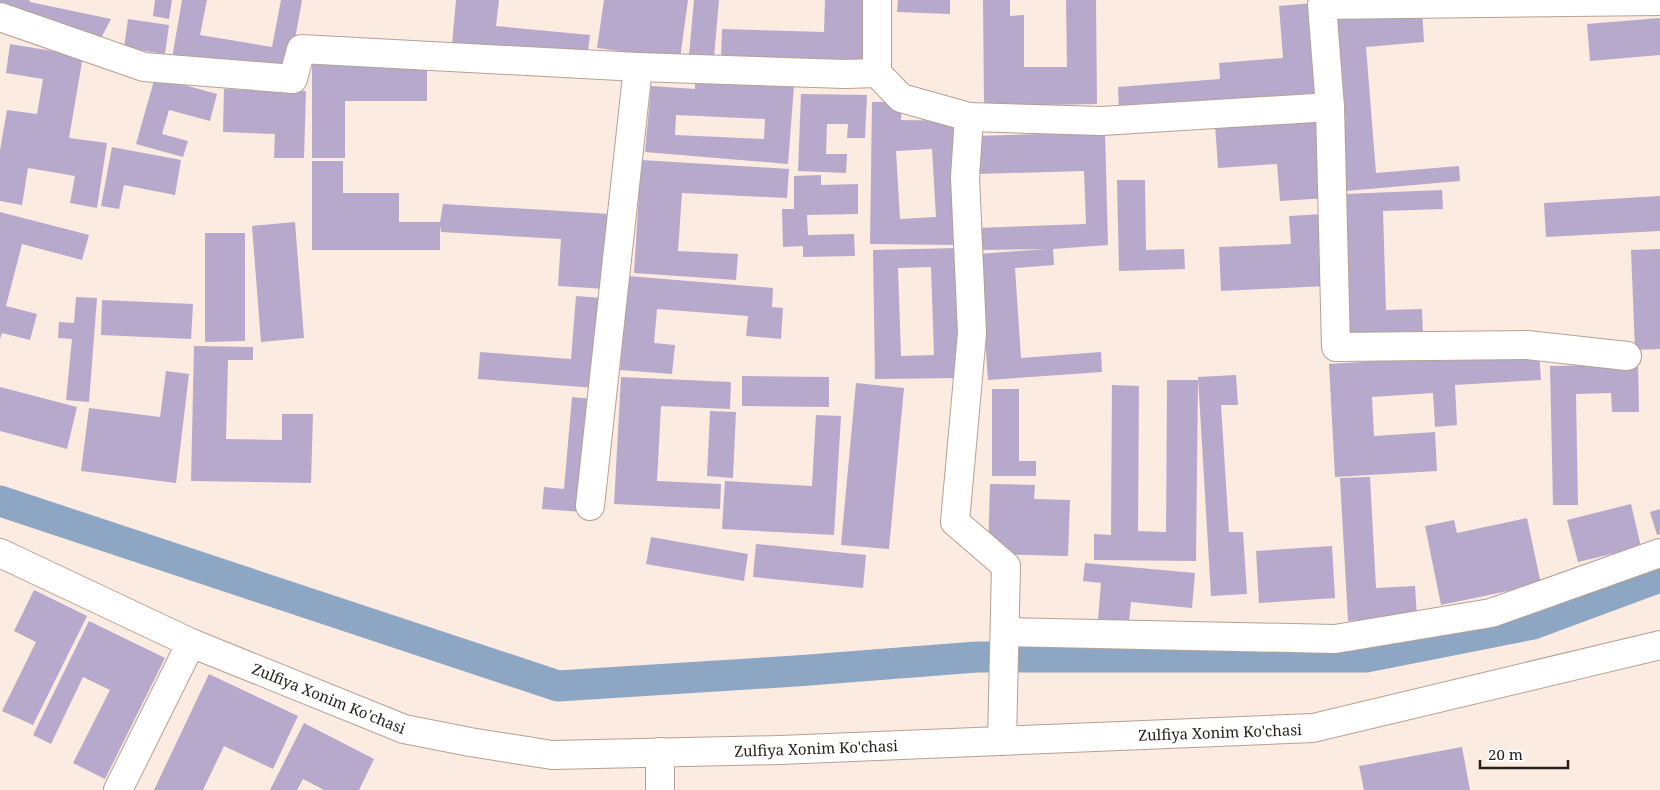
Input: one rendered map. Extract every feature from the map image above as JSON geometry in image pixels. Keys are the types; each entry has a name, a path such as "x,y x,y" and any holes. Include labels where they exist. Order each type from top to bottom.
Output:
{"street":[{"path":"877,0 877,73 901,98 969,117 1102,121 1330,108"},
{"path":"1628,356 1527,345 1336,347 1330,108 1322,5 1660,1"},
{"path":"0,17 144,67 293,79 301,49 638,67 845,74 877,73"},
{"path":"590,506 638,67"},
{"path":"969,117 966,177 972,333 955,522 1006,566 1002,741"},
{"name":"Zulfiya Xonim Ko'chasi","path":"0,553 191,643 404,730 552,755 780,750 1312,728 1660,645"},
{"path":"1005,632 1336,639 1491,614 1660,553"},
{"path":"118,790 191,643"},
{"path":"660,752 660,790"}],"building":[{"path":"0,0 29,0 30,2 111,19 100,40 0,14"},
{"path":"155,0 172,0 169,19 153,16"},
{"path":"182,0 207,0 200,35 272,47 281,0 302,0 288,78 172,58"},
{"path":"456,0 499,0 496,26 590,35 587,58 452,44"},
{"path":"604,0 688,0 680,59 597,48"},
{"path":"694,0 719,0 714,57 689,55"},
{"path":"825,0 864,0 863,64 721,60 722,29 824,32"},
{"path":"898,0 950,0 950,14 897,12"},
{"path":"983,0 1010,0 1010,16 1024,15 1024,67 1067,67 1066,0 1096,0 1097,104 984,106"},
{"path":"1314,3 1321,94 1119,110 1118,87 1220,79 1219,63 1283,58 1279,6"},
{"path":"1422,9 1424,42 1366,47 1376,173 1459,166 1460,181 1346,191 1332,17"},
{"path":"1660,18 1660,55 1590,61 1587,24"},
{"path":"128,19 169,25 165,54 124,48"},
{"path":"10,44 83,56 69,138 107,143 97,208 70,203 75,176 28,168 22,205 0,201 0,150 7,110 37,114 43,79 6,73"},
{"path":"427,63 427,101 345,101 345,158 312,158 312,64"},
{"path":"155,77 217,94 210,121 169,110 162,134 188,141 183,157 136,144"},
{"path":"695,78 794,86 788,164 645,152 651,86 695,89","holes":["676,115 765,119 764,139 675,135"]},
{"path":"224,89 306,91 304,158 274,158 275,134 223,132"},
{"path":"801,94 867,95 865,138 847,138 848,124 827,124 826,154 847,154 846,173 798,171"},
{"path":"872,102 902,102 901,120 960,121 958,245 870,244","holes":["932,149 936,217 900,219 896,151"]},
{"path":"1321,117 1327,198 1280,201 1277,164 1218,168 1215,124"},
{"path":"1105,132 1108,245 1053,249 1054,265 1015,268 1021,358 1101,352 1102,372 988,380 979,254 1046,249 977,250 976,228 1086,224 1084,171 977,174 975,136"},
{"path":"112,147 181,160 175,195 124,185 119,209 101,206"},
{"path":"641,160 789,169 787,198 682,193 678,251 738,254 736,280 634,273"},
{"path":"312,161 343,161 343,193 399,193 399,222 440,222 443,204 611,214 606,289 558,286 561,239 441,232 440,226 440,250 312,250"},
{"path":"821,175 821,185 858,184 858,214 807,215 808,235 854,234 855,256 803,257 803,246 783,247 782,209 794,209 794,176"},
{"path":"1117,180 1145,180 1146,250 1184,249 1185,269 1119,271"},
{"path":"1442,190 1443,209 1383,211 1386,310 1422,309 1423,338 1350,340 1345,194"},
{"path":"1660,196 1660,231 1546,237 1544,203"},
{"path":"0,212 89,235 82,260 22,244 6,306 37,314 30,340 2,333 0,339"},
{"path":"1322,214 1326,286 1221,291 1219,247 1291,244 1289,216"},
{"path":"295,222 304,338 261,342 252,226"},
{"path":"205,233 245,233 245,341 205,342"},
{"path":"959,248 961,378 875,379 873,250","holes":["931,267 934,355 901,356 898,268"]},
{"path":"1660,249 1660,349 1635,350 1631,250"},
{"path":"628,276 773,288 772,307 783,308 781,339 746,336 748,316 657,309 654,343 675,345 672,374 620,370"},
{"path":"576,296 602,298 595,388 478,379 480,352 571,359"},
{"path":"76,297 97,298 89,402 66,400 72,339 58,338 59,322 74,323"},
{"path":"102,300 193,304 191,339 101,335"},
{"path":"194,346 253,347 253,360 228,360 226,439 282,440 282,414 313,414 311,483 191,481"},
{"path":"1539,351 1541,380 1455,385 1457,425 1435,427 1433,393 1372,397 1374,436 1435,432 1437,471 1335,477 1329,364"},
{"path":"1638,364 1639,412 1612,412 1611,393 1576,394 1578,505 1553,505 1550,366"},
{"path":"166,371 189,374 176,483 81,471 89,408 160,417"},
{"path":"1236,375 1238,405 1221,405 1229,532 1243,532 1247,594 1211,596 1198,377"},
{"path":"742,376 829,377 829,407 742,406"},
{"path":"621,377 731,382 730,409 661,406 657,481 721,484 720,509 614,504"},
{"path":"1167,380 1198,380 1196,561 1094,560 1094,534 1111,535 1112,385 1139,386 1138,531 1166,532"},
{"path":"856,383 904,388 889,549 841,545"},
{"path":"0,387 77,407 67,449 0,431"},
{"path":"992,389 1019,389 1019,461 1036,461 1036,476 992,476"},
{"path":"572,397 593,399 582,512 542,509 544,487 564,489"},
{"path":"710,411 736,412 733,478 707,476"},
{"path":"816,415 841,416 834,535 722,529 725,481 812,486"},
{"path":"1370,477 1376,588 1415,586 1417,617 1348,621 1340,478"},
{"path":"990,484 1035,485 1034,499 1070,500 1068,556 988,554"},
{"path":"1631,504 1641,547 1578,562 1567,520"},
{"path":"1660,509 1660,534 1657,535 1650,512"},
{"path":"1527,518 1541,584 1441,605 1425,526 1454,520 1457,533"},
{"path":"651,537 748,554 744,581 646,564"},
{"path":"756,544 866,555 863,588 753,577"},
{"path":"1332,546 1335,598 1259,603 1256,551"},
{"path":"1085,563 1195,573 1192,608 1131,602 1129,622 1098,619 1101,583 1083,581"},
{"path":"34,590 87,616 33,725 2,711 36,642 14,631"},
{"path":"89,621 165,658 105,779 73,763 110,690 83,677 51,744 33,735"},
{"path":"209,674 298,716 273,769 224,746 203,790 154,790"},
{"path":"304,723 374,759 359,790 324,790 303,779 297,790 270,790"},
{"path":"1462,747 1470,790 1364,790 1359,766"}],"waterway":[{"path":"0,501 558,686 977,657 1366,657 1533,624 1660,577"}]}
